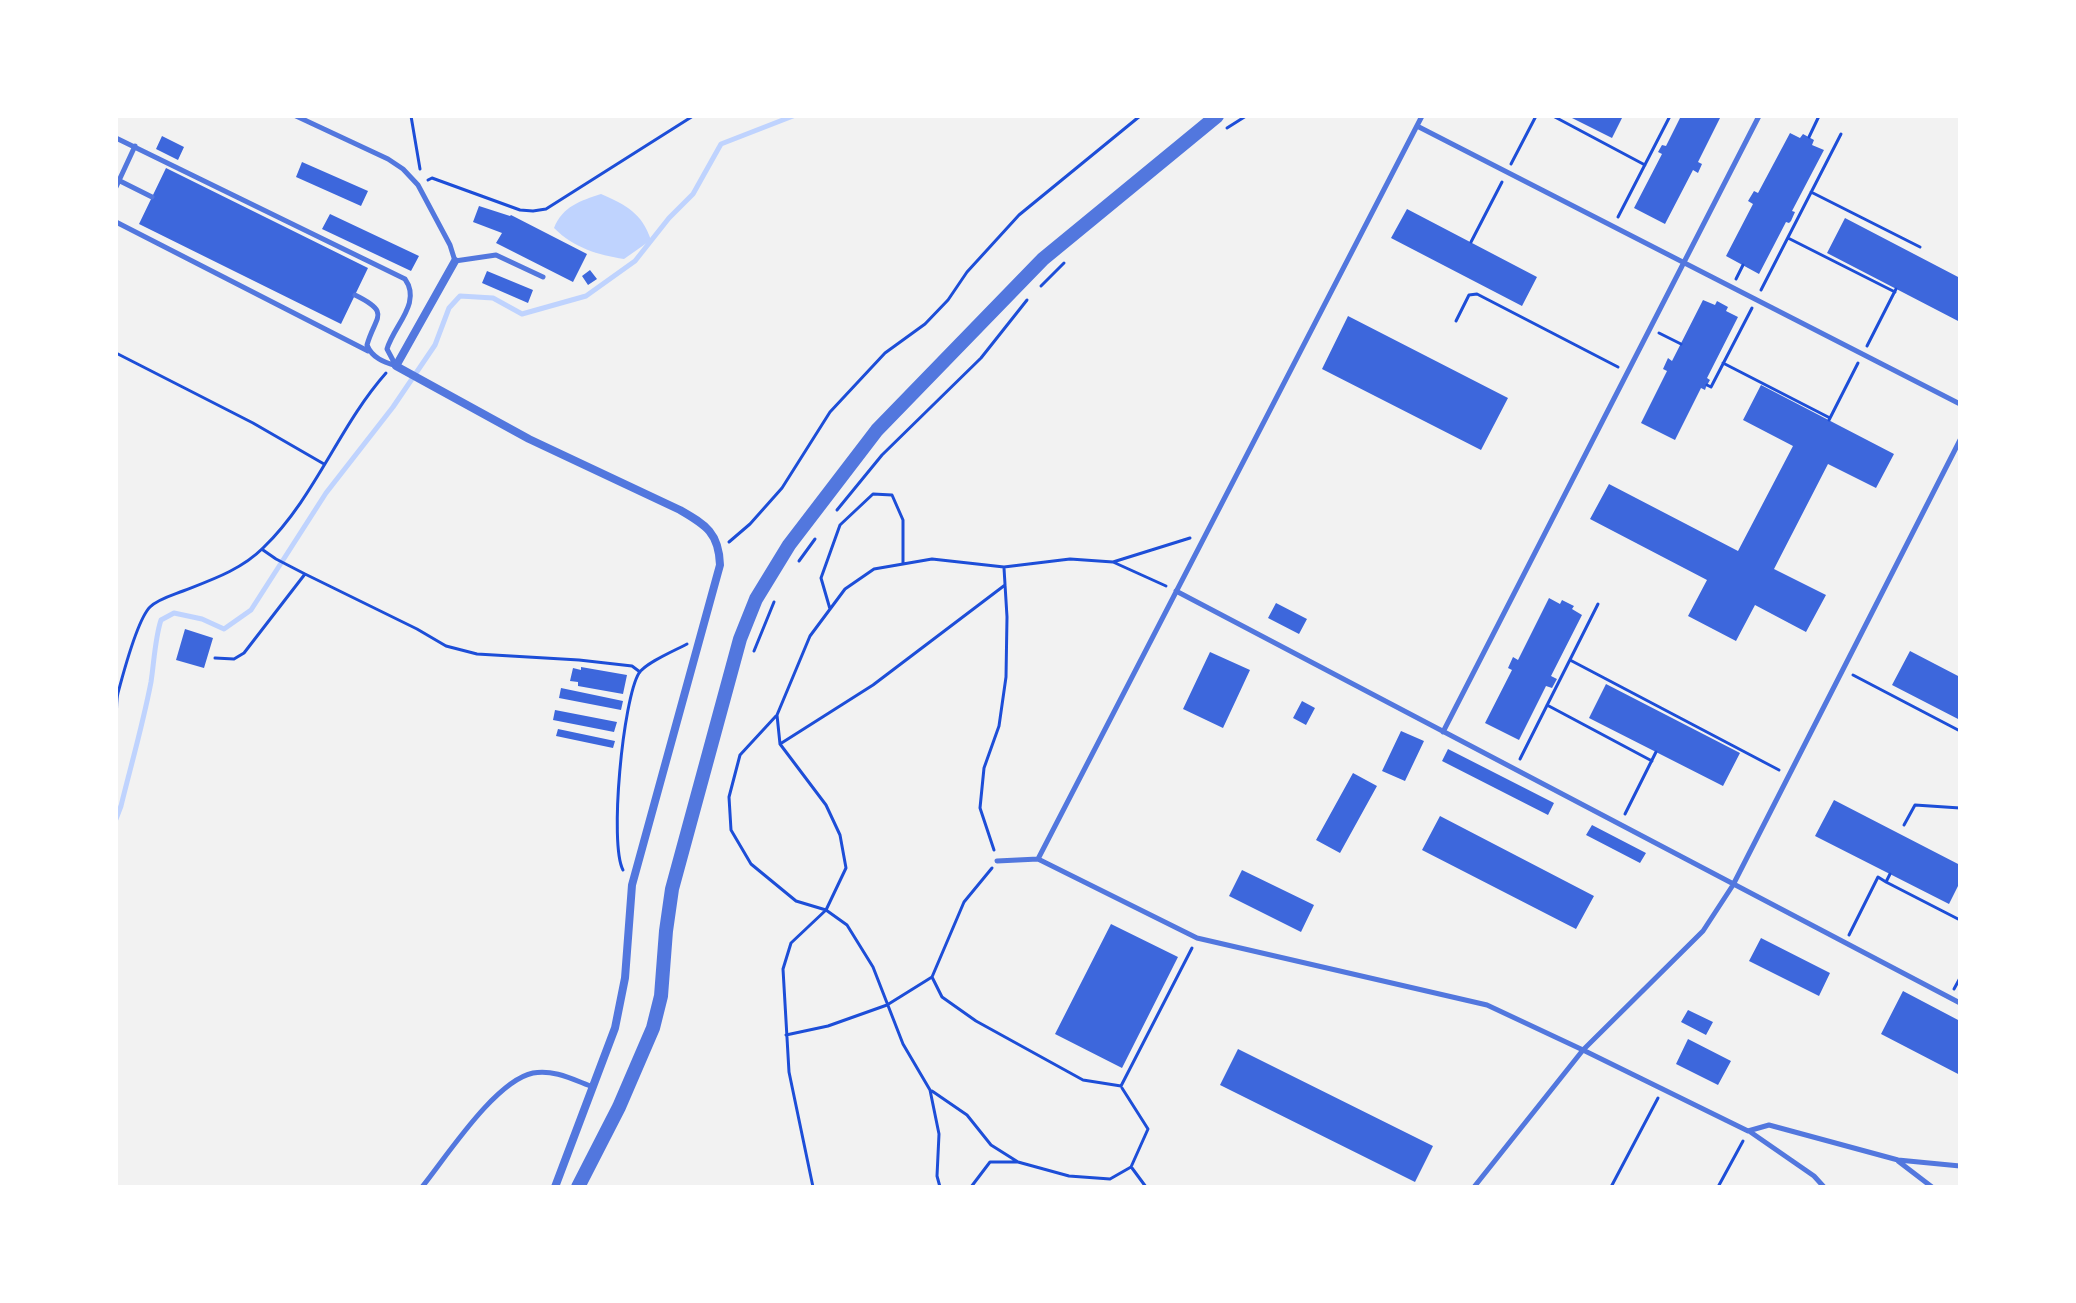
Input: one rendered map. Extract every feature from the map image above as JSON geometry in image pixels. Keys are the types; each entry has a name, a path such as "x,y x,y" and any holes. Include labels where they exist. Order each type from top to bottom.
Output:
{"street":[{"path":"578,1187 619,1107 653,1028 661,996 672,889 740,639 756,599 789,545 877,430 1043,259 1217,116"},
{"path":"455,261 400,368 529,439 680,510 712,533 720,550 720,565 632,885 625,978 609,1048 555,1187"}],"lane":[{"path":"296,116 403,169 418,185 450,245 455,261 496,255 543,277"},
{"path":"1038,859 1422,116"},
{"path":"1443,732 1759,116"},
{"path":"1417,126 1960,404"},
{"path":"116,138 405,279 411,300 387,349 400,368"},
{"path":"135,146 117,182 152,197"},
{"path":"116,222 369,352 379,360 400,368"},
{"path":"355,295 371,303 377,310 376,325 367,345 369,352"},
{"path":"1474,1187 1583,1050 1703,931 1733,885 1960,440"},
{"path":"1176,591 1960,1003"},
{"path":"997,861 1038,859 1197,938 1487,1005 1748,1131 1814,1176 1824,1187"},
{"path":"422,1187 491,1101 514,1080 534,1073 558,1073 594,1087"},
{"path":"1748,1131 1769,1125 1898,1160 1960,1166"},
{"path":"1898,1160 1932,1187"}],"path":[{"path":"411,116 420,168 418,185"},
{"path":"418,185 432,178 520,210 546,209 693,116"},
{"path":"720,550 750,524 782,488 830,412 885,353 933,316 967,272 1019,215 1140,116"},
{"path":"1228,128 1246,116"},
{"path":"1553,116 1645,165"},
{"path":"1612,227 1669,117 1663,116"},
{"path":"1809,137 1819,116"},
{"path":"1707,385 1711,387 1841,134"},
{"path":"1811,192 1920,247"},
{"path":"1788,238 1895,292"},
{"path":"1042,285 1073,255"},
{"path":"1456,321 1469,295 1477,294 1628,372"},
{"path":"829,519 882,455 981,358 1031,295"},
{"path":"1650,328 1681,344"},
{"path":"116,353 253,423 324,464"},
{"path":"1723,363 1830,418"},
{"path":"116,717 116,696 139,627 149,607 240,566 263,549 296,507 371,390 386,372 400,368"},
{"path":"830,609 821,578 840,525 873,494 892,495 903,520 903,564"},
{"path":"940,1187 937,1176 939,1134 930,1090 903,1044 873,967 847,925 826,910 796,901 751,864 731,830 729,797 740,755 777,715 810,636 845,589 874,569 932,559 1004,567 1070,559 1113,562 1183,542 1208,530"},
{"path":"792,571 820,532"},
{"path":"263,549 276,559 446,646 477,654 632,666 640,672"},
{"path":"1113,562 1176,591"},
{"path":"786,1035 828,1026 887,1005 932,977 964,902 997,861 980,808 984,768 999,726 1006,677 1004,567"},
{"path":"215,658 234,659 244,653 305,574"},
{"path":"780,744 873,685 1005,585"},
{"path":"753,653 777,594"},
{"path":"1514,769 1598,604"},
{"path":"632,885 620,864 617,843 623,741 629,702 640,672 701,636"},
{"path":"1570,660 1789,775"},
{"path":"1843,670 1960,731"},
{"path":"1547,705 1652,761"},
{"path":"777,715 780,744 826,805 840,835 846,868 826,910 791,943 783,969 789,1072 813,1187"},
{"path":"1620,825 1656,752"},
{"path":"1904,825 1915,805 1960,808"},
{"path":"1886,882 1890,874"},
{"path":"1845,942 1878,877 1960,920"},
{"path":"1121,1086 1197,938"},
{"path":"932,977 942,997 976,1021 1083,1080 1121,1086 1148,1129 1131,1167 1110,1179 1069,1176 1018,1162 990,1162 971,1187"},
{"path":"1611,1187 1663,1089"},
{"path":"930,1090 967,1115 991,1145 1018,1162"},
{"path":"1718,1187 1748,1131"},
{"path":"1131,1167 1146,1187"},
{"path":"1110,1179 1110,1187"}],"water":[{"path":"601,194 638,216 651,240 624,259 587,250 554,228 567,209"}],"building":[{"path":"1568,116 1623,116 1612,138"},
{"path":"1681,116 1721,116 1698,162 1702,164 1698,173 1693,170 1665,224 1634,208 1662,154 1658,152 1662,145 1666,146"},
{"path":"1790,133 1800,138 1803,134 1814,140 1812,145 1824,150 1792,211 1795,212 1791,221 1786,222 1759,274 1726,256 1753,204 1748,201 1754,191 1758,193"},
{"path":"162,136 184,147 178,160 156,149"},
{"path":"302,162 368,191 361,206 296,177"},
{"path":"166,168 368,268 341,324 139,224"},
{"path":"479,206 511,215 587,254 573,282 496,243 502,233 473,222"},
{"path":"1407,209 1537,277 1522,306 1391,238"},
{"path":"330,214 419,256 411,271 322,229"},
{"path":"1845,218 1960,278 1960,322 1827,253"},
{"path":"590,270 597,279 588,285 582,276"},
{"path":"487,271 533,290 528,303 482,283"},
{"path":"1703,300 1715,305 1717,301 1728,307 1726,311 1738,317 1707,378 1710,380 1705,390 1701,388 1675,440 1641,423 1667,371 1663,369 1668,358 1672,361"},
{"path":"1348,316 1508,398 1481,450 1322,369"},
{"path":"1761,385 1894,454 1876,488 1828,464 1774,569 1826,595 1806,632 1755,605 1736,641 1688,616 1707,580 1590,519 1609,484 1738,551 1793,446 1743,420"},
{"path":"1549,598 1574,606 1572,609 1582,615 1551,676 1557,679 1552,688 1546,686 1519,740 1485,723 1512,670 1508,668 1513,657 1518,660"},
{"path":"1276,603 1307,619 1299,634 1268,618"},
{"path":"185,629 213,638 204,668 176,660"},
{"path":"1910,651 1960,677 1960,720 1892,685"},
{"path":"1210,652 1250,670 1223,728 1183,709"},
{"path":"581,667 627,675 623,694 578,686 578,682 570,681 573,668 581,670"},
{"path":"1606,684 1740,753 1723,786 1589,718"},
{"path":"561,688 623,701 621,710 559,698"},
{"path":"1302,701 1315,708 1306,725 1293,718"},
{"path":"555,710 617,722 614,732 553,720"},
{"path":"558,729 615,741 613,748 556,736"},
{"path":"1401,731 1424,741 1405,781 1382,771"},
{"path":"1448,749 1554,803 1548,815 1442,761"},
{"path":"1353,773 1377,786 1340,853 1316,840"},
{"path":"1834,800 1960,865 1960,882 1949,904 1815,836"},
{"path":"1440,816 1594,896 1576,929 1422,850"},
{"path":"1592,825 1646,853 1640,863 1586,835"},
{"path":"1242,870 1314,905 1301,932 1229,896"},
{"path":"1111,924 1178,957 1122,1068 1055,1034"},
{"path":"1761,938 1830,973 1819,996 1749,961"},
{"path":"1903,991 1960,1021 1960,1075 1881,1034"},
{"path":"1688,1010 1713,1022 1706,1035 1681,1022"},
{"path":"1688,1039 1731,1061 1718,1085 1676,1064"},
{"path":"1238,1049 1433,1146 1415,1182 1220,1085"}],"waterway":[{"path":"116,819 144,713 161,620 174,613 202,619 224,629 251,610 326,493 393,407 435,345 449,308 460,296 493,298 522,314 586,296 635,261 669,218 693,194 721,144 793,116"}]}
